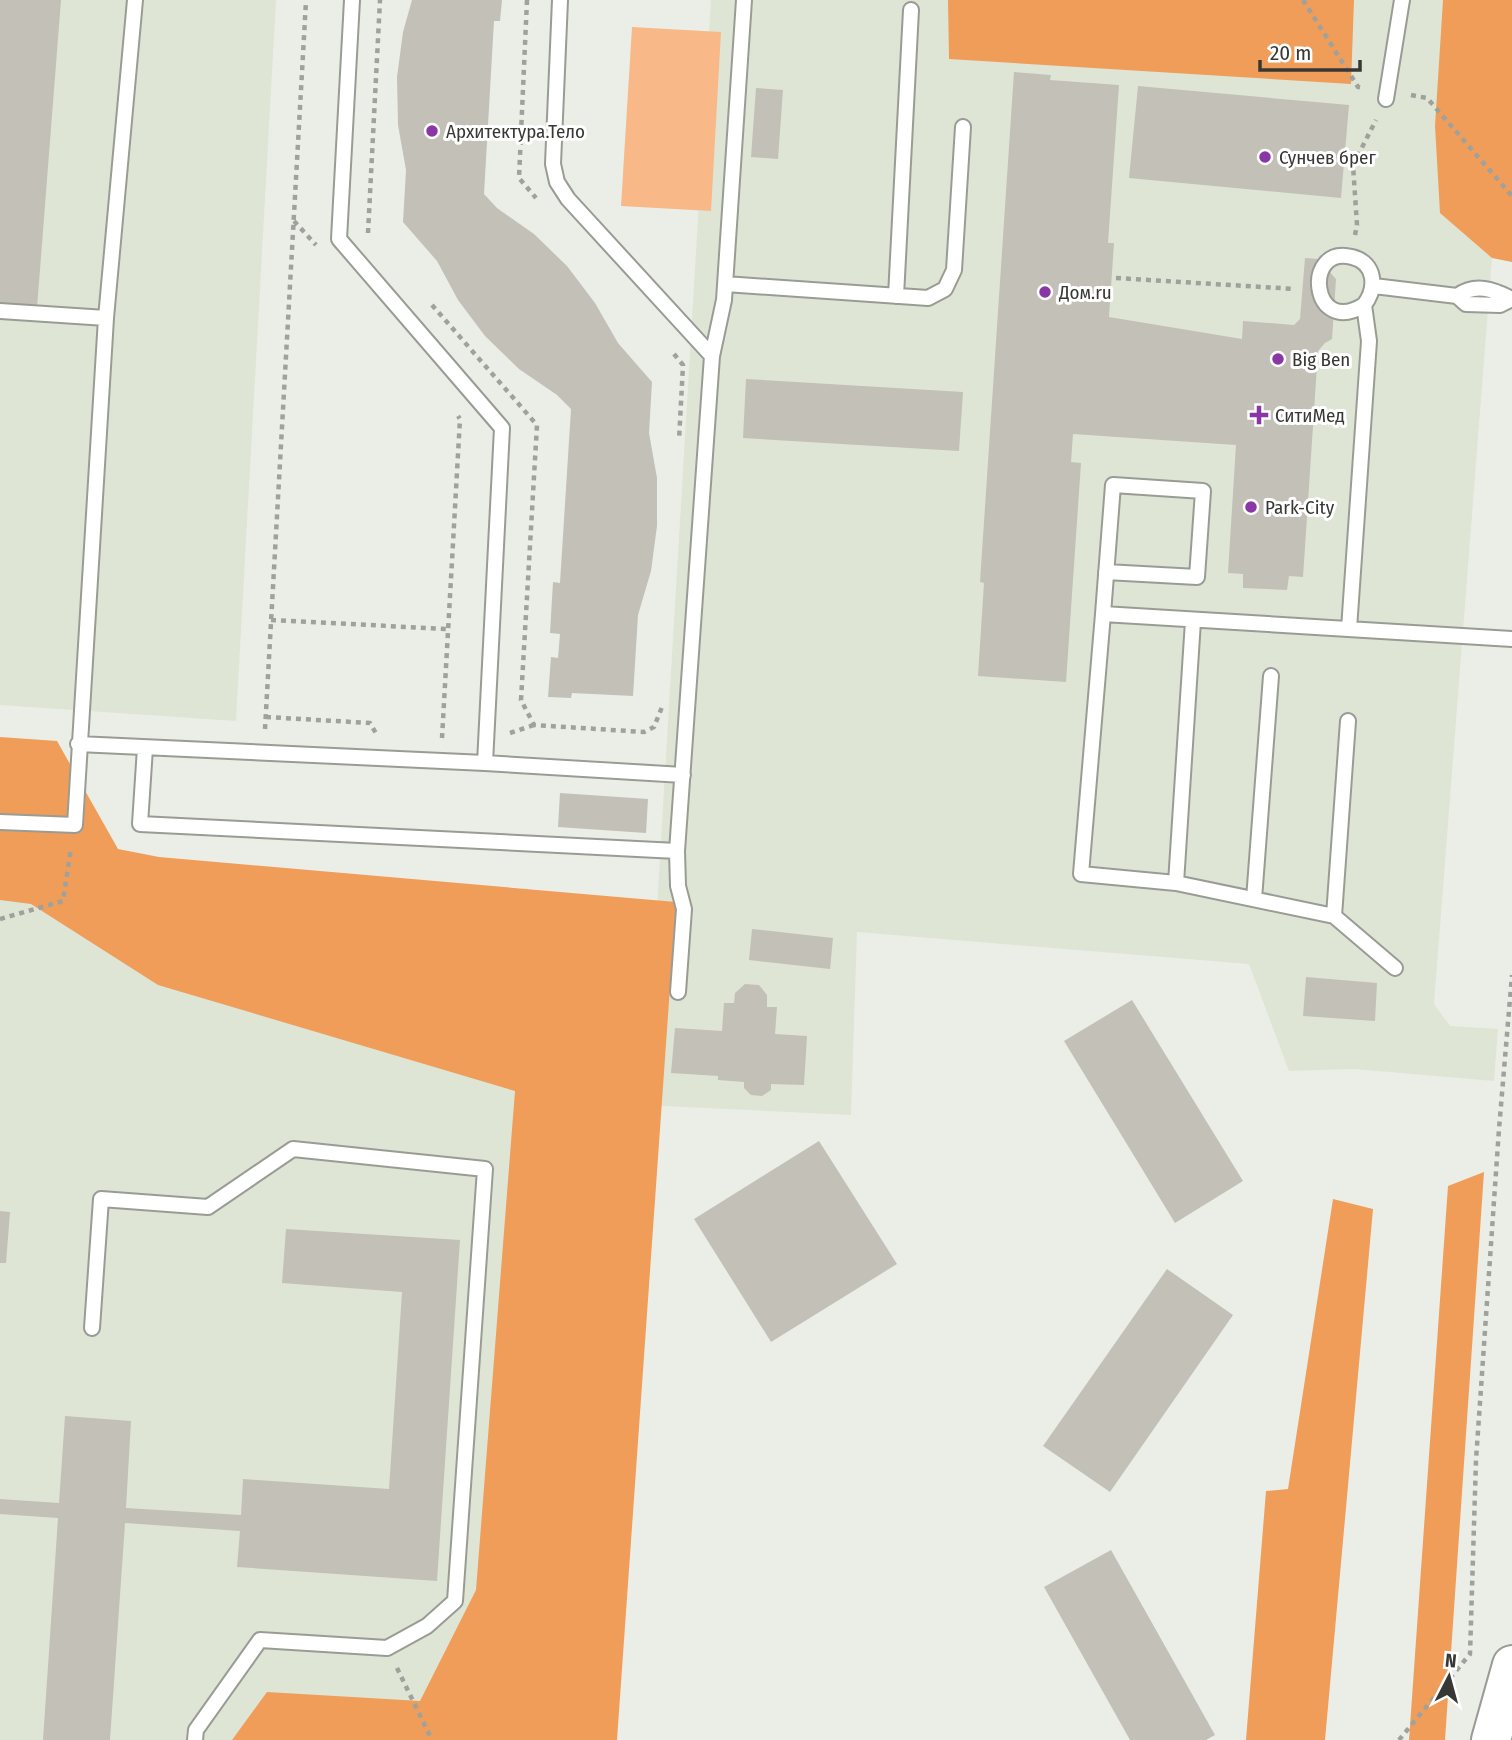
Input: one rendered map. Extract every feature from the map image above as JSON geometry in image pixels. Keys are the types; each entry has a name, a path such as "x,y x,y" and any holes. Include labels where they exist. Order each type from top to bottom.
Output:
{"main road":[{"path":"1491,1740 1512,1665"}],"lane":[{"path":"0,822 75,825 106,318 135,0"},
{"path":"352,0 339,239 502,428 485,763"},
{"path":"559,0 553,164 557,182 568,199 712,356"},
{"path":"678,992 684,909 678,886 677,851 712,356 724,300 744,0"},
{"path":"1386,99 1402,0"},
{"path":"896,296 911,10"},
{"path":"725,284 928,298 945,289 954,270 963,127"},
{"path":"1339,256 1351,256 1368,267 1374,286 1364,305 1345,312 1333,309 1324,302 1318,291 1318,280 1321,269 1329,261 1339,256"},
{"path":"1374,286 1457,296 1467,289 1496,290 1512,299"},
{"path":"1349,629 1369,341 1364,305"},
{"path":"0,311 106,318"},
{"path":"1106,572 1197,577 1203,491 1113,485 1081,874 1176,883 1334,916 1395,968"},
{"path":"1103,614 1512,639"},
{"path":"1176,883 1194,621"},
{"path":"1254,899 1271,676"},
{"path":"1334,916 1349,721"},
{"path":"78,744 440,760 683,775"},
{"path":"145,748 140,824 677,851"},
{"path":"92,1328 102,1199 208,1207 293,1149 485,1169 455,1601 427,1626 387,1648 260,1640 196,1730 195,1740"}],"path":[{"path":"376,242 367,232 380,0"},
{"path":"527,0 519,178 537,199"},
{"path":"264,751 306,1"},
{"path":"1351,256 1357,225 1353,165 1386,99"},
{"path":"294,221 321,251"},
{"path":"1116,278 1304,289 1318,280"},
{"path":"429,303 537,425 521,700 534,725"},
{"path":"665,344 683,365 679,448"},
{"path":"440,760 460,419 455,410"},
{"path":"271,620 447,629"},
{"path":"429,737 486,740 534,725 644,733 654,727 665,697"},
{"path":"266,717 370,723 377,734 390,735"},
{"path":"0,919 62,901 75,825"},
{"path":"1399,1740 1470,1654 1476,1460 1512,975"},
{"path":"387,1648 432,1740"}],"shaded area":[{"path":"0,0 276,0 236,721 0,705"},
{"path":"711,0 1512,0 1434,1004 1450,1026 1498,1029 1494,1081 1354,1069 1289,1071 1249,964 857,932 851,1115 642,1105 594,1740 0,1740 0,864 657,907"},
{"path":"948,0 1354,0 1351,84 949,59"},
{"path":"1443,0 1512,0 1512,262 1492,258 1440,213 1435,126"},
{"path":"632,27 721,32 711,211 621,206"},
{"path":"0,737 57,741 118,849 159,857 676,902 617,1740 232,1740 267,1692 420,1701 476,1590 515,1091 158,985 31,904 0,900"},
{"path":"1484,1172 1445,1740 1409,1740 1448,1186"},
{"path":"1333,1199 1373,1209 1325,1740 1246,1740 1266,1491 1288,1489"}],"building":[{"path":"0,0 61,0 37,308 0,305"},
{"path":"412,0 502,0 500,21 494,21 484,194 497,208 534,234 567,266 595,303 618,343 652,382 649,433 657,478 657,526 651,571 638,615 633,696 572,693 571,698 548,697 551,657 558,658 560,634 550,633 553,582 560,583 571,409 557,395 519,369 485,336 458,300 437,261 403,222 406,170 398,125 397,77 403,32"},
{"path":"1014,72 1051,75 1050,80 1119,85 1108,243 1114,243 1109,317 1242,339 1243,321 1294,325 1300,319 1305,258 1318,259 1336,279 1332,339 1318,351 1303,577 1289,576 1287,590 1243,588 1243,574 1228,573 1236,445 1073,434 1071,462 1081,463 1066,682 978,676 984,583 980,582"},
{"path":"1138,86 1349,105 1341,198 1129,178"},
{"path":"756,88 783,90 778,159 751,157"},
{"path":"746,379 963,392 959,451 743,438"},
{"path":"560,793 648,799 646,833 558,827"},
{"path":"752,929 833,938 830,969 749,960"},
{"path":"1306,977 1377,983 1375,1021 1303,1016"},
{"path":"745,984 759,985 767,995 767,1007 777,1007 775,1034 807,1036 804,1085 771,1084 771,1090 762,1096 751,1095 744,1088 744,1082 718,1080 718,1076 671,1073 675,1028 722,1031 724,1003 734,1003 735,993"},
{"path":"1132,1000 1243,1181 1175,1223 1064,1041"},
{"path":"819,1141 897,1264 771,1342 694,1219"},
{"path":"0,1211 10,1212 6,1263 0,1263"},
{"path":"286,1229 460,1240 437,1581 237,1567 240,1531 125,1523 110,1740 43,1740 58,1518 0,1514 0,1499 59,1503 65,1416 131,1421 126,1508 241,1515 243,1479 389,1489 402,1292 282,1283"},
{"path":"1167,1269 1233,1315 1110,1492 1043,1446"},
{"path":"1111,1550 1215,1735 1206,1740 1130,1740 1044,1587"}],"place":[{"name":"Архитектура.Тело","path":"432,131"},
{"name":"Сунчев брег","path":"1265,157"},
{"name":"Дом.ru","path":"1045,292"},
{"name":"Big Ben","path":"1278,359"},
{"name":"СитиМед","path":"1259,415"},
{"name":"Park-City","path":"1251,507"}]}
